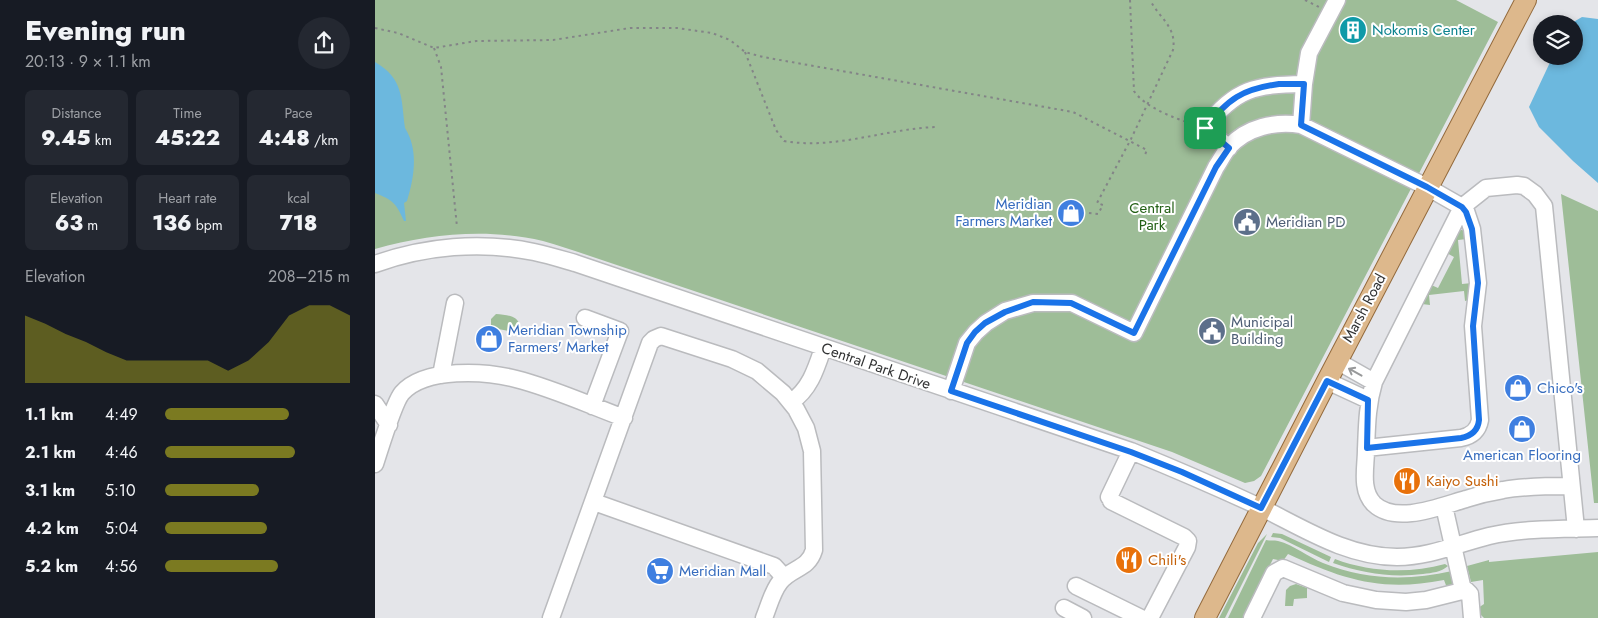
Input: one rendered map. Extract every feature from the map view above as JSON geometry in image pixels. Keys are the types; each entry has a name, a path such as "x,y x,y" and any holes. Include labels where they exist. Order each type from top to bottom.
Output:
{"main road":[{"name":"Marsh Road","path":"1205,618 1427,187 1526,0"}],"street":[{"path":"1301,125 1304,84 1309,53 1337,0"},
{"path":"1229,148 1205,128 1221,108 1237,95 1260,87 1304,84"},
{"path":"951,391 967,343 975,332 985,323 1005,312 1033,302 1071,303 1134,333 1216,167 1229,148 1243,135 1261,127 1278,123 1301,125 1427,187 1462,207 1471,223 1478,283 1473,326 1479,424 1475,431 1466,437 1367,448"},
{"path":"1571,486 1523,487 1504,490 1471,497 1444,506 1408,513 1389,512 1378,508 1370,500 1366,490 1368,400 1374,382 1462,207 1486,188 1517,185 1530,189 1544,206 1576,528"},
{"name":"Central Park Drive","path":"375,264 424,250 459,246 499,247 534,252 575,263 1131,452 1182,472 1331,542 1363,553 1379,556 1411,557 1425,555 1501,534 1598,528"},
{"path":"441,375 455,303"},
{"path":"585,318 620,331 592,406"},
{"path":"551,618 651,343 655,338 661,336 745,365 767,378 791,402 806,428 813,451 814,544 812,556 807,563 784,577 776,588 764,618"},
{"path":"791,402 802,393 810,382 823,348"},
{"path":"1337,361 1374,382"},
{"path":"375,464 401,394 418,382 441,375 479,374 509,377 624,418"},
{"path":"1327,381 1368,400"},
{"path":"375,404 389,425"},
{"path":"1131,452 1110,499 1184,537 1188,541 1187,547 1150,618"},
{"path":"594,502 774,566 784,577"},
{"path":"1444,506 1455,547 1463,590"},
{"path":"1252,618 1274,573 1283,568 1343,593 1376,600 1421,601 1437,599 1463,590 1469,591 1472,618"},
{"path":"1075,586 1141,618"},
{"path":"1064,608 1083,618"}],"path":[{"path":"1130,0 1134,91 1147,104 1178,119 1205,128"},
{"path":"1089,213 1098,214 1103,205 1097,203 1143,114 1173,50 1174,38 1168,24 1150,0"},
{"path":"375,28 398,33 434,48 476,41 553,40 630,28 659,27 712,33 730,40 745,52 763,57 1073,112 1147,150 1144,156"},
{"path":"434,48 441,67 457,227"},
{"path":"745,52 776,130 784,141 813,143 916,127 935,127"}],"green space":[{"name":"Central Park","path":"375,0 1456,0 1498,22 1261,476 1254,481 1245,483 1172,452 543,241 500,235 458,234 437,236 375,249"},
{"path":"1561,194 1598,211 1598,503 1594,503"},
{"path":"1459,229 1465,231 1467,239 1458,240 1462,284 1472,283 1469,300 1465,301 1464,291 1429,295 1430,305 1422,304 1421,302 1429,284 1438,288 1454,257 1445,252"},
{"path":"496,314 516,319 519,328 514,332 493,328 491,326 491,319"},
{"path":"1273,533 1282,534 1331,557 1329,562 1280,538 1271,537"},
{"path":"1267,534 1225,618 1219,618 1258,543"},
{"path":"1266,540 1284,543 1339,569 1371,576 1403,577 1452,571 1453,586 1447,588 1444,580 1401,585 1364,581 1327,571 1288,554 1283,561 1273,559 1243,618 1228,618"},
{"path":"1598,552 1598,618 1484,618 1478,612 1478,608 1484,604 1483,580 1471,582 1467,566 1489,560 1489,562"},
{"path":"1335,559 1361,567 1389,570 1417,569 1445,564 1448,566 1430,573 1388,575 1344,567 1333,563"},
{"path":"1296,584 1307,588 1307,598 1294,599 1293,606 1285,606 1286,590"}],"water":[{"path":"1583,17 1598,19 1598,183 1539,127 1529,107 1549,65 1583,65"},
{"path":"375,62 384,68 396,82 401,98 405,128 414,155 412,183 407,201 404,203 406,221 404,221 393,203 375,193"}],"place":[{"name":"Nokomis Center","path":"1353,30"},
{"name":"Meridian Farmers Market","path":"1071,213"},
{"name":"Meridian PD","path":"1247,222"},
{"name":"Municipal Building","path":"1212,331"},
{"name":"Meridian Township Farmers' Market","path":"489,339"},
{"name":"Chico's","path":"1518,388"},
{"name":"American Flooring","path":"1522,429"},
{"name":"Kaiyo Sushi","path":"1407,481"},
{"name":"Chili's","path":"1129,560"},
{"name":"Meridian Mall","path":"660,571"}],"route":[{"path":"1279,84 1304,84 1301,125 1427,187 1462,207 1471,223 1478,283 1473,339 1479,424 1471,435 1461,438 1367,448 1368,400 1327,381 1261,508 1182,472 1131,452 951,391 967,343 975,332 985,323 1005,312 1033,302 1071,303 1134,333 1216,167 1229,148 1205,128 1221,108 1237,95 1260,87 1279,84"}]}
